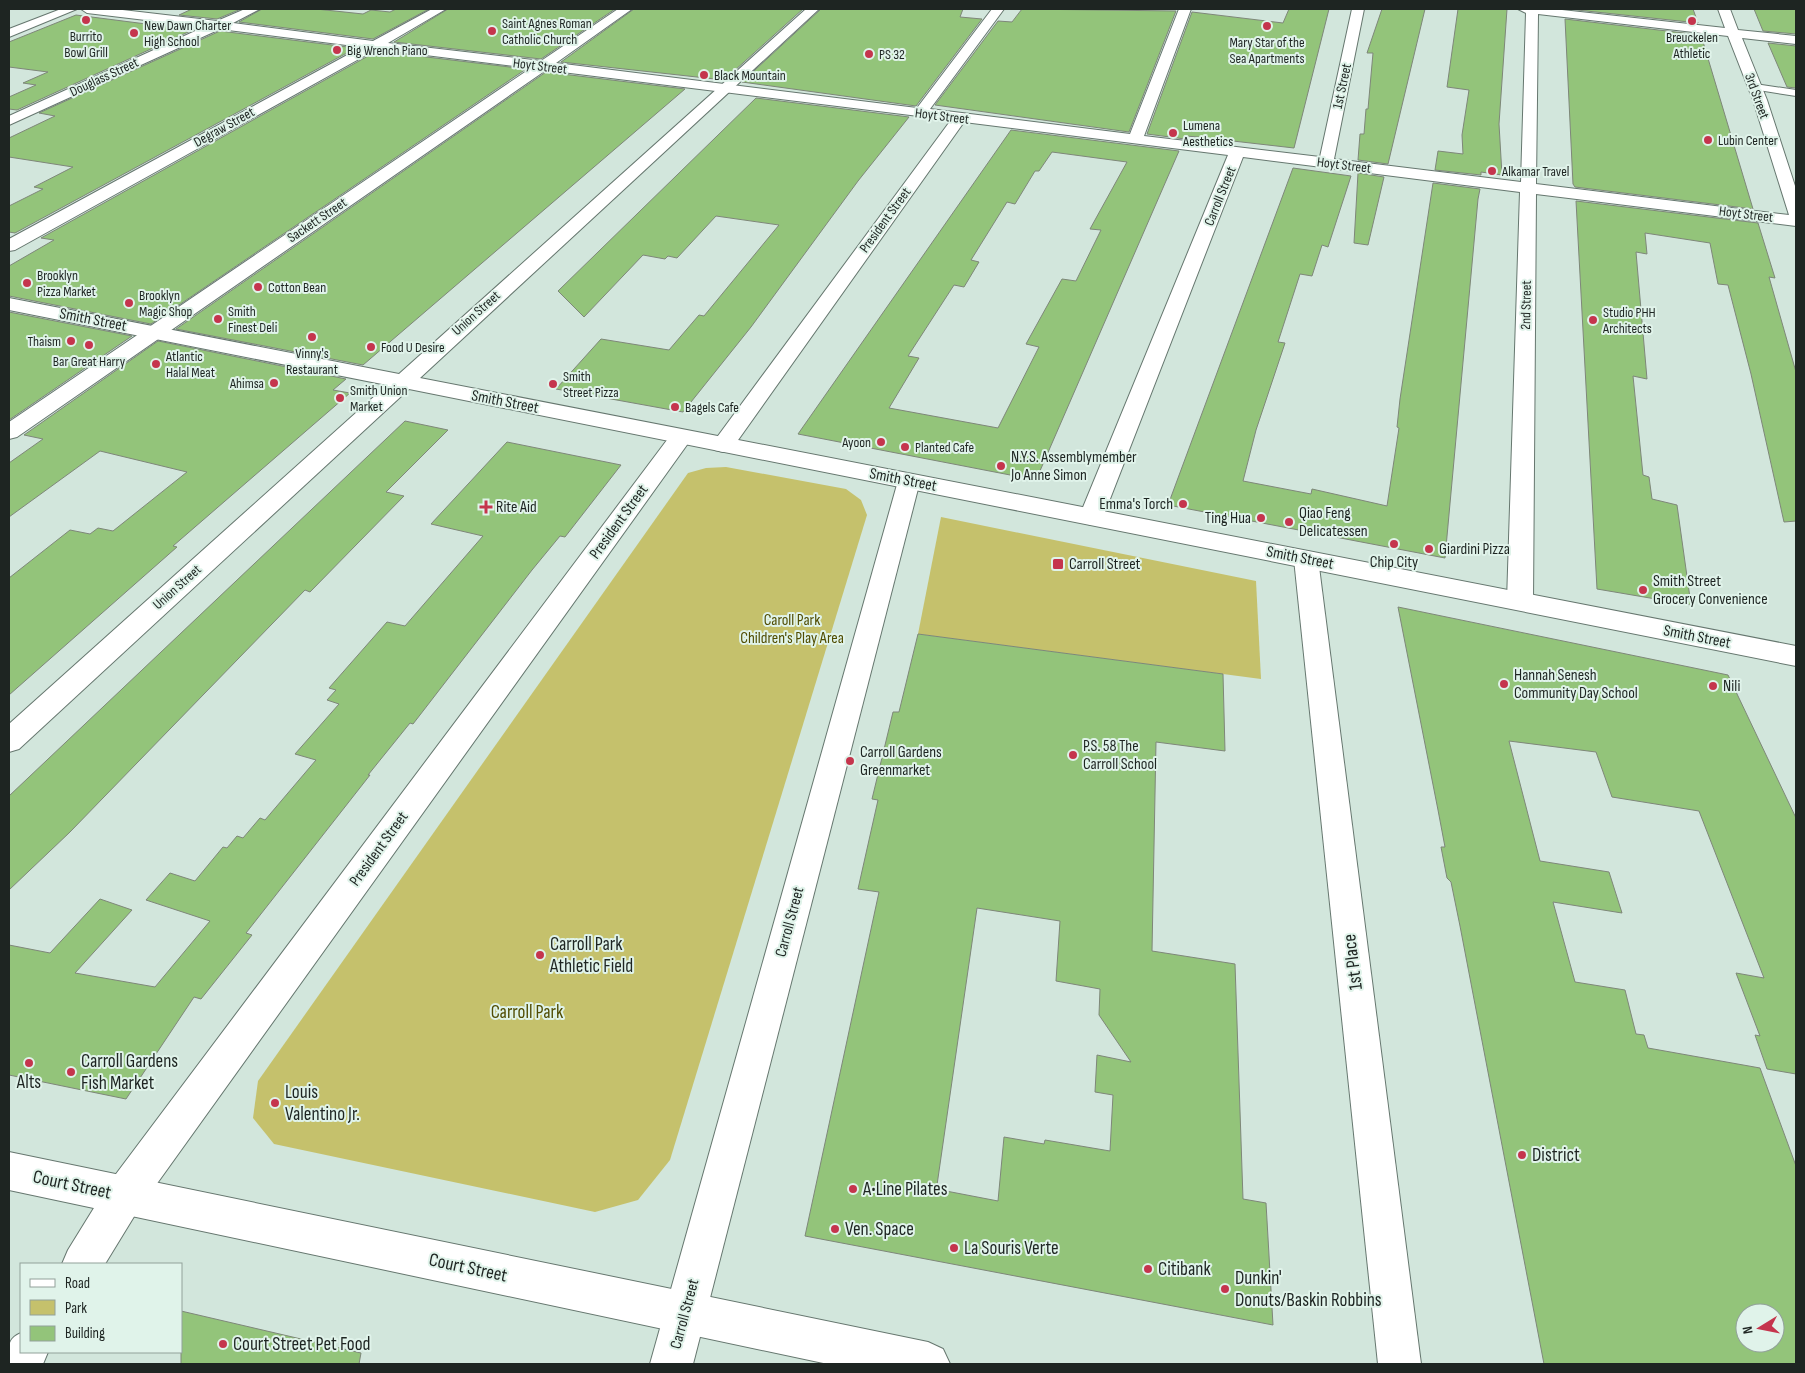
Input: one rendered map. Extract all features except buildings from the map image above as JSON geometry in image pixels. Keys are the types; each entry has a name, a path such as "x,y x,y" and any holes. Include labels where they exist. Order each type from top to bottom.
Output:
{"street":[{"path":"9,33 71,9"},
{"name":"Hoyt Street","path":"87,9 372,46 1796,221"},
{"name":"Douglass Street","path":"9,121 254,9"},
{"name":"Degraw Street","path":"9,246 440,9"},
{"name":"Sackett Street","path":"9,432 540,66 626,9"},
{"name":"Union Street","path":"9,741 812,9"},
{"path":"920,113 998,9"},
{"path":"1135,139 1185,9"},
{"name":"1st Street","path":"1326,163 1358,9"},
{"path":"1529,9 1796,40"},
{"name":"2nd Street","path":"1520,601 1528,188 1529,9"},
{"name":"3rd Street","path":"1724,9 1761,96 1796,213"},
{"name":"President Street","path":"722,445 960,118"},
{"name":"Carroll Street","path":"1091,517 1237,152"},
{"name":"Smith Street","path":"9,304 1796,656"},
{"name":"President Street","path":"83,1263 124,1196 682,437"},
{"name":"Carroll Street","path":"671,1364 909,481"},
{"name":"1st Place","path":"1306,559 1400,1364"},
{"name":"Court Street","path":"9,1172 928,1364"},
{"path":"20,1364 26,1353"}],"lane":[{"path":"1761,96 1796,93"}],"green space":[{"name":"Carroll Park","path":"726,467 846,489 861,500 867,515 670,1160 638,1200 595,1212 274,1144 253,1118 258,1081 688,473 706,468"},
{"path":"941,517 1256,581 1261,679 918,634"}],"place":[{"name":"Burrito Bowl Grill","path":"86,20"},
{"name":"Breuckelen Athletic","path":"1692,21"},
{"name":"Mary Star of the Sea Apartments","path":"1267,26"},
{"name":"Saint Agnes Roman Catholic Church","path":"492,31"},
{"name":"New Dawn Charter High School","path":"134,33"},
{"name":"Big Wrench Piano","path":"337,50"},
{"name":"PS 32","path":"869,54"},
{"name":"Black Mountain","path":"704,75"},
{"name":"Lumena Aesthetics","path":"1173,133"},
{"name":"Lubin Center","path":"1708,140"},
{"name":"Alkamar Travel","path":"1492,171"},
{"name":"Brooklyn Pizza Market","path":"27,283"},
{"name":"Cotton Bean","path":"258,287"},
{"name":"Brooklyn Magic Shop","path":"129,303"},
{"name":"Smith Finest Deli","path":"218,319"},
{"name":"Studio PHH Architects","path":"1593,320"},
{"name":"Vinny's Restaurant","path":"312,337"},
{"name":"Thaism","path":"71,341"},
{"name":"Bar Great Harry","path":"89,345"},
{"name":"Food U Desire","path":"371,347"},
{"name":"Atlantic Halal Meat","path":"156,364"},
{"name":"Ahimsa","path":"274,383"},
{"name":"Smith Street Pizza","path":"553,384"},
{"name":"Smith Union Market","path":"340,398"},
{"name":"Bagels Cafe","path":"675,407"},
{"name":"Ayoon","path":"881,442"},
{"name":"Planted Cafe","path":"905,447"},
{"name":"N.Y.S. Assemblymember Jo Anne Simon","path":"1001,466"},
{"name":"Emma's Torch","path":"1183,504"},
{"name":"Rite Aid","path":"486,507"},
{"name":"Ting Hua","path":"1261,518"},
{"name":"Qiao Feng Delicatessen","path":"1289,522"},
{"name":"Chip City","path":"1394,544"},
{"name":"Giardini Pizza","path":"1429,549"},
{"name":"Carroll Street","path":"1058,564"},
{"name":"Smith Street Grocery Convenience","path":"1643,590"},
{"name":"Hannah Senesh Community Day School","path":"1504,684"},
{"name":"Nili","path":"1713,686"},
{"name":"P.S. 58 The Carroll School","path":"1073,755"},
{"name":"Carroll Gardens Greenmarket","path":"850,761"},
{"name":"Carroll Park Athletic Field","path":"540,955"},
{"name":"Alts","path":"29,1063"},
{"name":"Carroll Gardens Fish Market","path":"71,1072"},
{"name":"Louis Valentino Jr.","path":"275,1103"},
{"name":"District","path":"1522,1155"},
{"name":"A•Line Pilates","path":"853,1189"},
{"name":"Ven. Space","path":"835,1229"},
{"name":"La Souris Verte","path":"954,1248"},
{"name":"Citibank","path":"1148,1269"},
{"name":"Dunkin' Donuts/Baskin Robbins","path":"1225,1289"},
{"name":"Court Street Pet Food","path":"223,1344"}],"park label":[{"name":"Caroll Park Children's Play Area","path":"792,629"}]}
